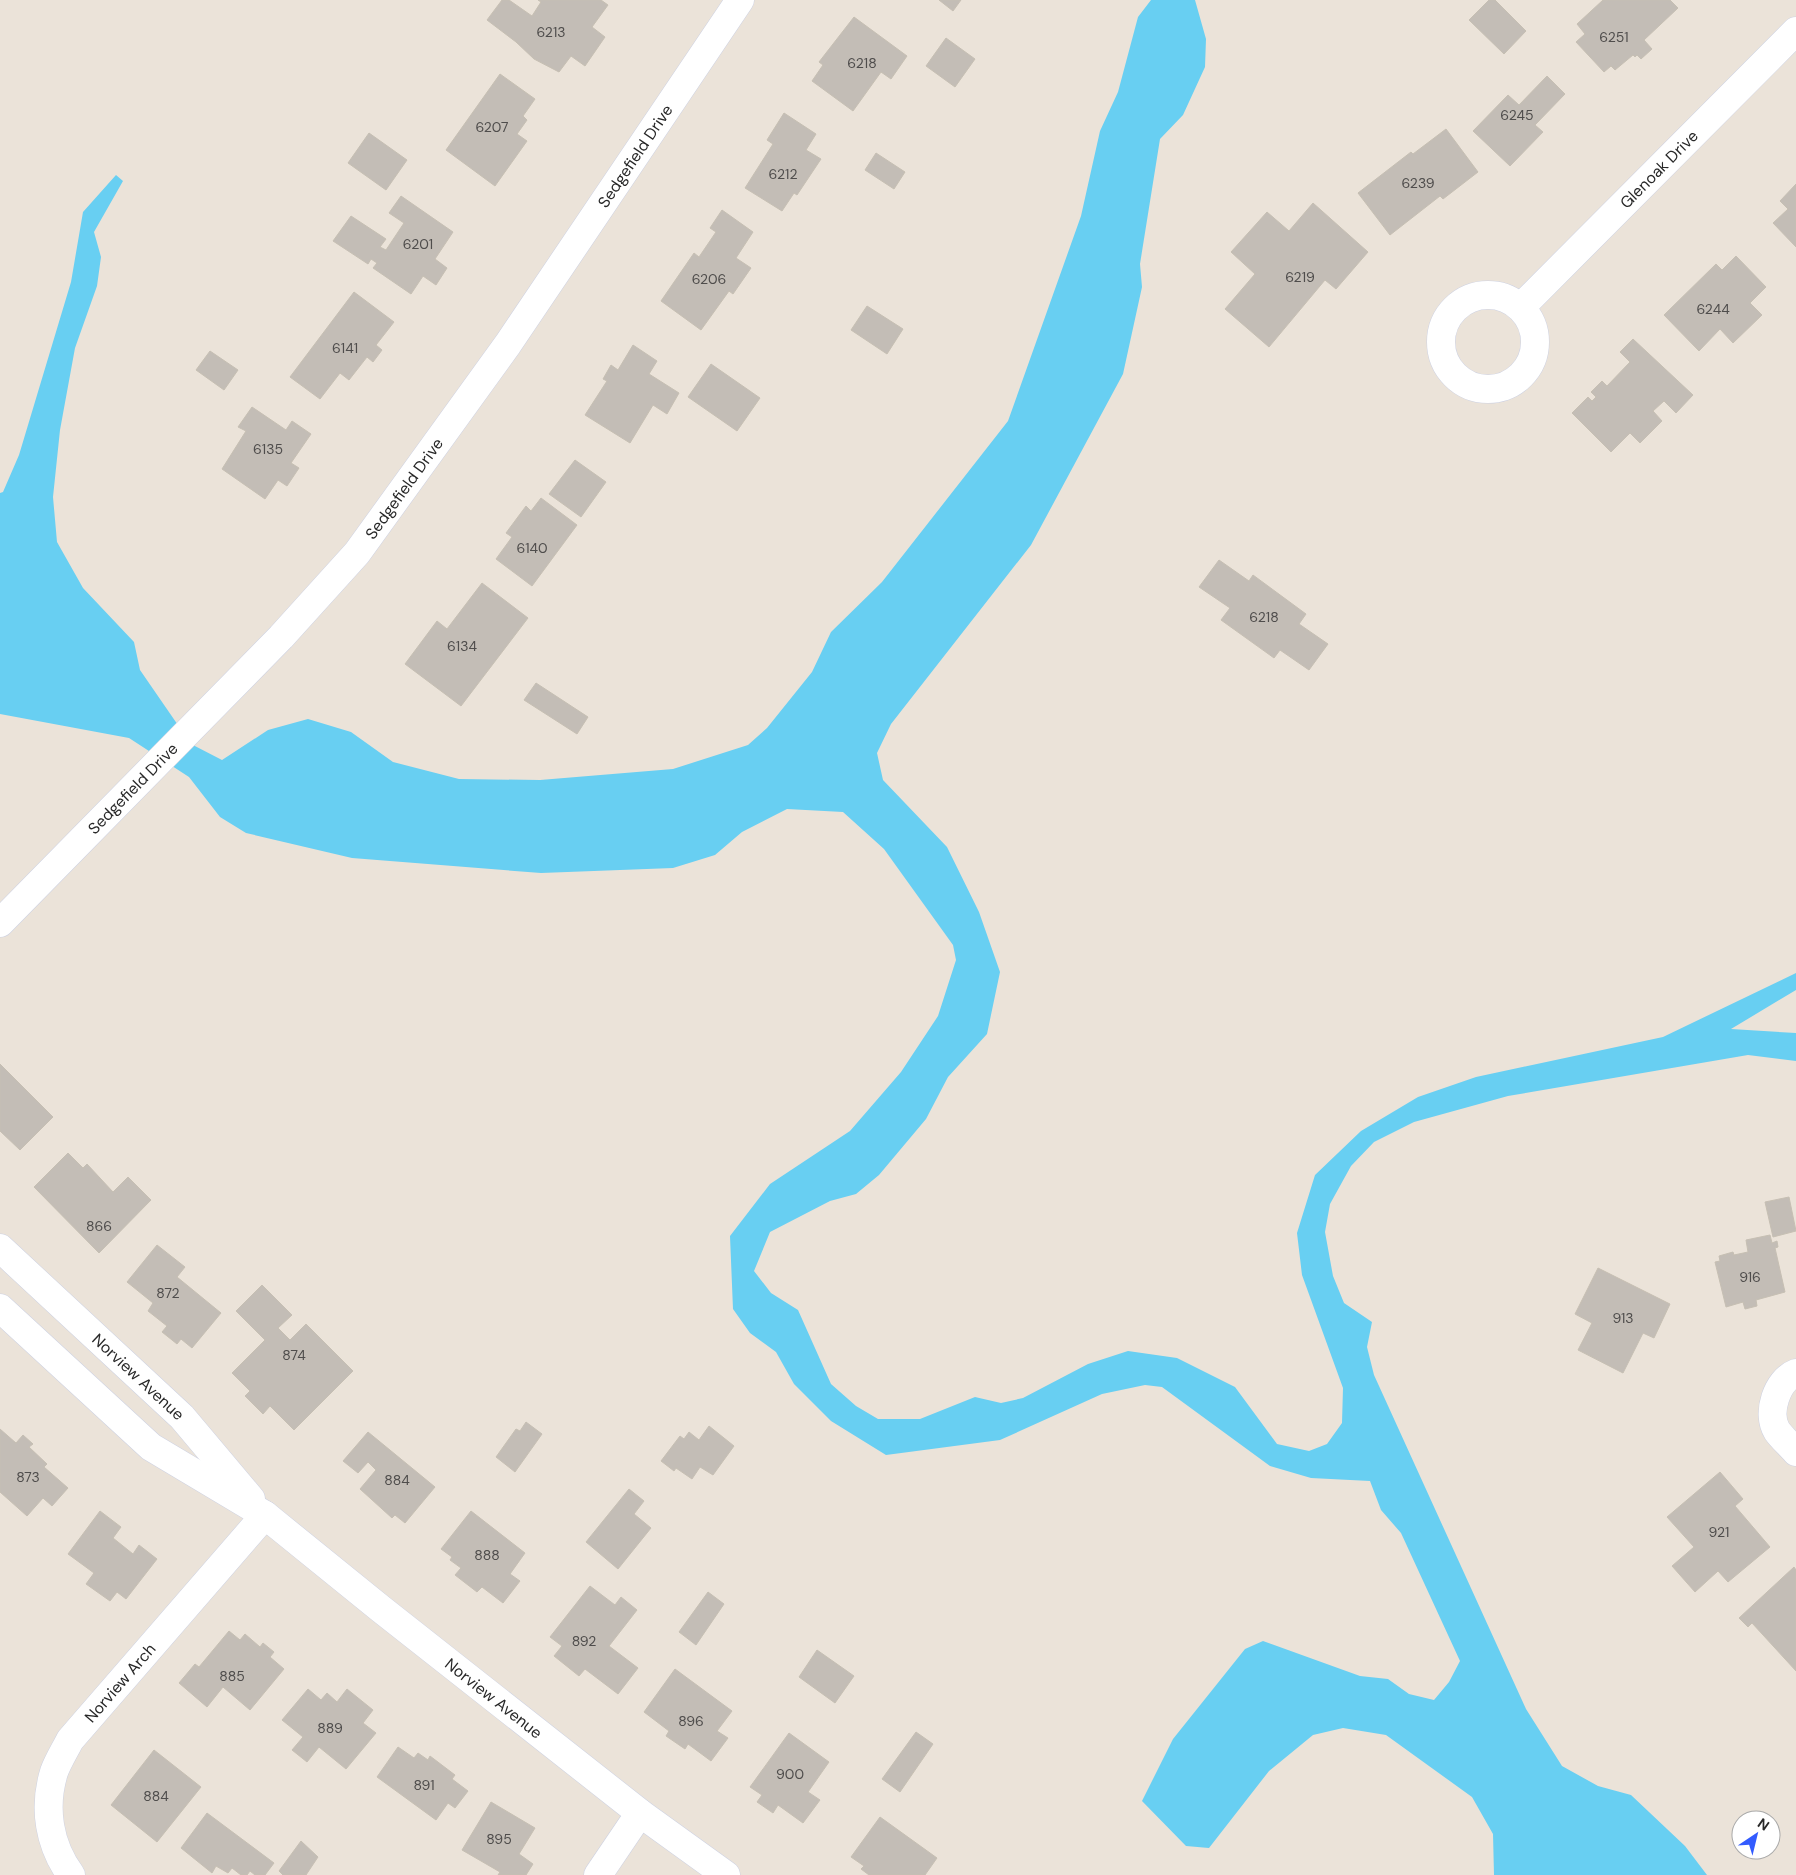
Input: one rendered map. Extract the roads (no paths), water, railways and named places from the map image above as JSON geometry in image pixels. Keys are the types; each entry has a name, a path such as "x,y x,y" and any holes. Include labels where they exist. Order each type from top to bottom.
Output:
{"street":[{"name":"Sedgefield Drive","path":"0,924 281,637 357,553 508,344 740,0"},
{"name":"Glenoak Drive","path":"1521,308 1796,31"},
{"name":"Norview Avenue","path":"0,1248 182,1417 265,1516"},
{"name":"Norview Avenue","path":"0,1308 151,1447 265,1516 640,1813 726,1875"},
{"path":"1796,1373 1792,1374 1778,1389 1772,1408 1776,1430 1796,1452"},
{"name":"Norview Arch","path":"71,1875 62,1863 50,1832 48,1805 54,1771 70,1740 265,1516"},
{"path":"598,1875 640,1813"}],"water":[{"path":"1151,0 1195,0 1206,39 1205,67 1183,115 1160,139 1140,264 1142,287 1123,374 1031,545 891,724 877,753 883,780 947,847 979,912 1000,972 987,1034 948,1077 926,1119 879,1175 856,1194 830,1201 770,1232 754,1271 771,1293 798,1310 831,1384 856,1406 878,1419 920,1419 975,1397 1001,1403 1023,1398 1088,1364 1128,1351 1177,1358 1235,1387 1277,1444 1309,1451 1327,1444 1342,1423 1343,1388 1302,1275 1297,1233 1315,1175 1361,1131 1418,1097 1476,1077 1663,1037 1796,973 1796,990 1731,1029 1796,1033 1796,1061 1748,1055 1508,1096 1414,1122 1374,1142 1351,1166 1330,1204 1325,1232 1333,1276 1344,1303 1372,1322 1367,1347 1374,1375 1526,1709 1562,1766 1598,1786 1631,1795 1685,1846 1707,1875 1494,1875 1493,1834 1472,1797 1386,1735 1343,1728 1313,1735 1269,1771 1209,1848 1186,1846 1142,1801 1173,1739 1245,1649 1263,1641 1360,1676 1388,1679 1409,1694 1434,1700 1449,1682 1460,1661 1401,1533 1381,1510 1370,1481 1311,1478 1270,1466 1162,1387 1145,1385 1102,1394 1000,1440 886,1455 831,1421 794,1384 776,1352 750,1333 733,1309 730,1236 770,1184 850,1131 901,1072 938,1016 956,960 953,945 884,849 843,812 787,809 742,832 715,855 673,868 541,873 352,858 246,833 220,817 189,777 129,738 0,714 0,493 3,492 19,455 71,282 83,212 116,175 123,181 94,232 101,257 97,286 75,348 60,430 53,497 57,542 83,588 134,642 140,670 191,744 222,760 268,730 308,719 351,732 393,762 459,779 540,780 673,769 748,745 767,728 812,672 831,632 882,582 1008,421 1081,216 1100,131 1118,92 1138,17"}]}
